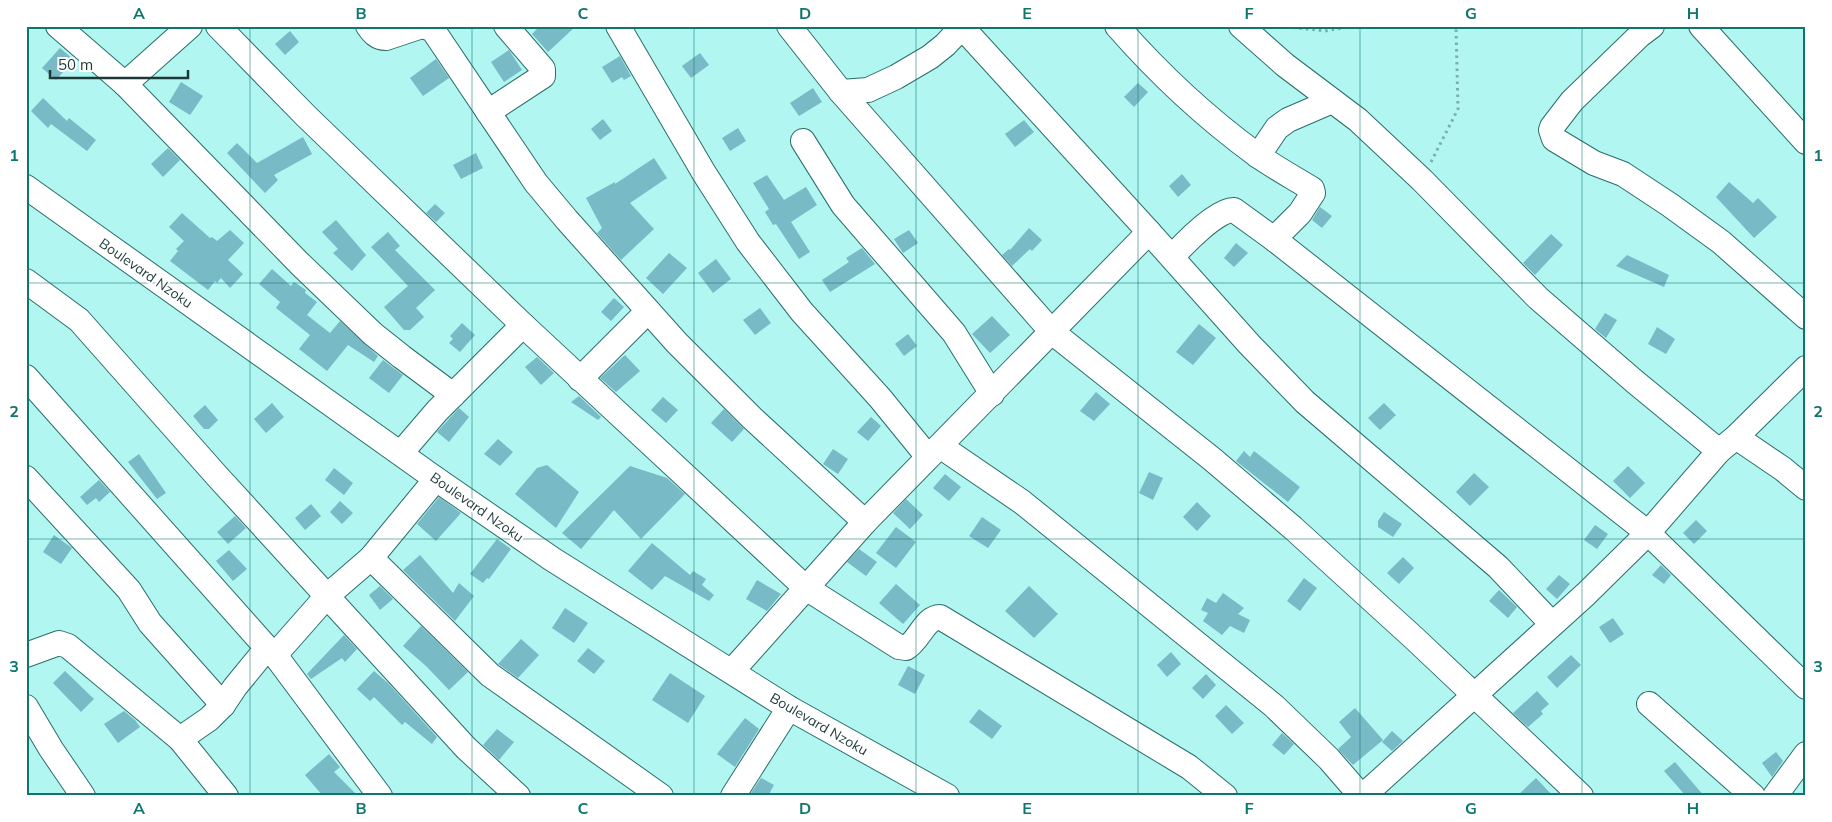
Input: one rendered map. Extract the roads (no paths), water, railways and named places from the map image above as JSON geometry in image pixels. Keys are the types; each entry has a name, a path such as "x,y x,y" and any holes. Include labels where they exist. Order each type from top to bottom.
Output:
{"street":[{"path":"58,26 125,84 333,296 402,357 453,395"},
{"path":"125,84 190,26"},
{"path":"218,26 306,116 524,326 806,588 900,647 906,648 912,645 930,620 940,617 1189,767 1225,796"},
{"path":"368,26 376,36 386,38 423,26 433,30 536,182 567,220 677,343 752,418 864,522"},
{"path":"488,112 543,76 542,69 506,26"},
{"path":"618,26 704,173 748,242 802,312 880,398 934,451 1022,502 1274,706 1329,759 1362,796 1552,624 1648,533 1728,444 1806,368"},
{"path":"789,26 841,92 1052,332 1212,459 1293,528 1536,751 1581,796"},
{"path":"1117,26 1147,61 1211,120 1258,156 1313,191 1300,213 1274,239"},
{"path":"1241,26 1285,65 1358,120 1422,180 1538,298 1728,444 1783,469 1806,488"},
{"path":"1652,26 1640,35 1572,102 1552,127 1554,139 1594,164 1623,174 1670,205 1721,242 1806,317"},
{"path":"1701,26 1806,142"},
{"path":"841,92 868,90 896,77 930,58 961,27 1249,344 1306,402 1498,567 1552,624"},
{"path":"1258,156 1277,128 1282,124 1332,101"},
{"path":"803,141 843,205 954,333 992,394"},
{"name":"Boulevard Nzoku","path":"27,189 552,559 789,708 947,796"},
{"path":"1172,258 1197,231 1234,210 1274,239 1648,533 1806,686"},
{"path":"732,671 864,522 992,394 1149,232"},
{"path":"26,281 79,320 217,476 466,748 518,796"},
{"path":"580,378 648,311"},
{"path":"401,453 453,395 524,326"},
{"path":"26,377 271,652 380,796"},
{"path":"26,478 129,590 150,623 223,705"},
{"path":"180,739 209,719 223,705 235,687 327,596 371,558 436,479"},
{"path":"371,558 490,675 661,796"},
{"path":"26,655 59,643 68,646 180,739 226,796"},
{"path":"1649,704 1753,796"},
{"path":"26,707 51,749 83,796"},
{"path":"732,796 789,708"},
{"path":"1775,796 1806,754"}]}
